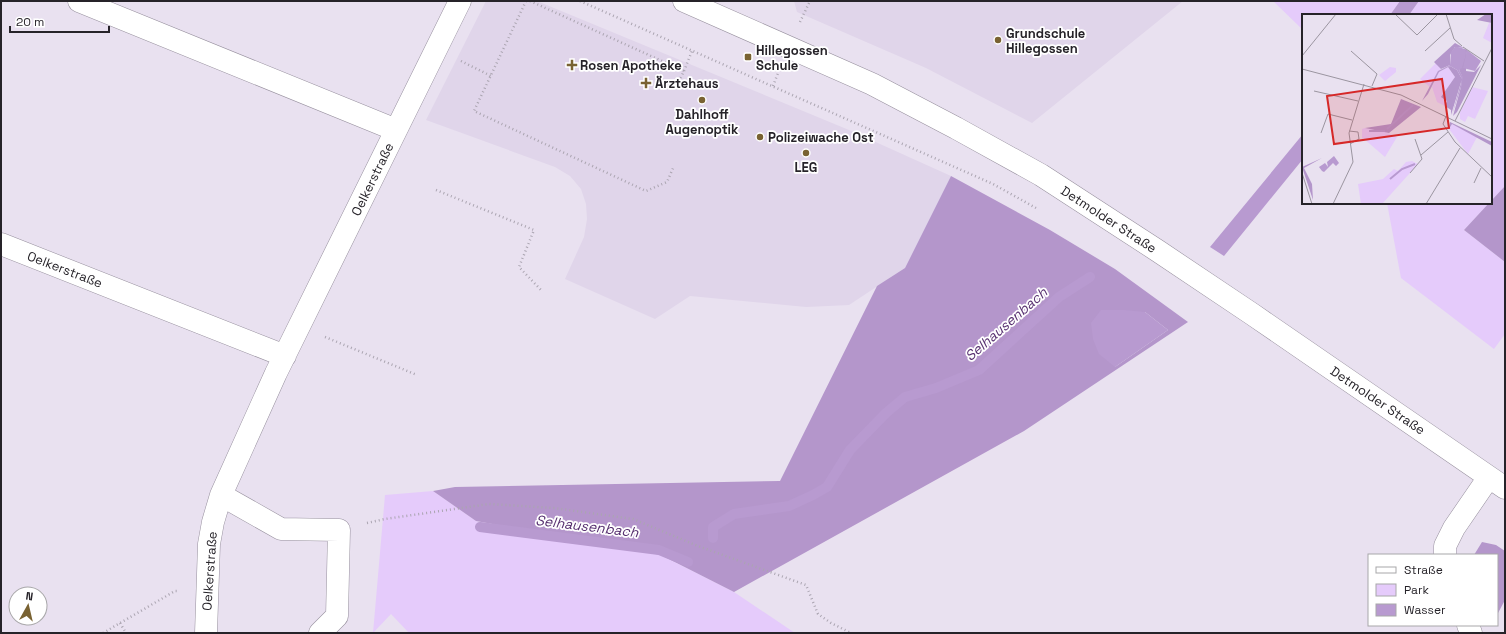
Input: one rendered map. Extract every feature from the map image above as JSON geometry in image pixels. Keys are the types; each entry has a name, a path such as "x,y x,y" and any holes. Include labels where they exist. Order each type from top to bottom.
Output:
{"street":[{"path":"79,1 396,130"},
{"name":"Oelkerstraße","path":"206,633 206,588 209,544 213,522 221,495 284,356 460,1"},
{"name":"Detmolder Straße","path":"684,1 872,84 1041,175 1252,314 1497,482"},
{"name":"Oelkerstraße","path":"1,244 284,356"},
{"path":"1445,554 1445,546 1454,528 1497,482"},
{"path":"221,495 281,529 339,530 337,616 320,633"}],"path":[{"path":"526,1 474,111 646,191 666,182 674,166"},
{"path":"530,1 684,71"},
{"path":"580,1 993,184 1039,210"},
{"path":"680,79 692,51"},
{"path":"436,190 534,230 520,267 542,291"},
{"path":"299,326 417,376"},
{"path":"339,530 385,519 489,504 554,508 633,519 698,546 806,585 818,614 831,623 851,633"},
{"path":"103,633 175,591 206,588"},
{"path":"120,623 126,633"}],"shaded area":[{"path":"486,1 537,1 849,130 951,176 905,268 849,305 806,307 690,296 655,319 565,279 584,237 587,219 586,204 581,189 570,176 555,167 426,120"},
{"name":"Grundschule Hillegossen","path":"794,1 1183,1 1032,123 926,68 797,12"},
{"path":"951,176 1050,230 1115,269 1188,322 1024,431 734,592 661,555 476,521 433,491 455,487 780,481 877,286 905,268","holes":["1145,312 1168,330 1115,367"]},
{"path":"1505,186 1505,262 1464,230 1488,204 1492,204 1492,200"},
{"path":"1482,542 1496,545 1505,551 1505,600 1498,613 1498,554 1475,554"}],"green space":[{"path":"1273,1 1400,1 1391,14 1302,14 1302,29"},
{"path":"1419,1 1505,1 1505,186 1492,200 1492,14 1410,14"},
{"path":"1387,204 1488,204 1464,230 1505,262 1505,334 1494,349 1401,278"},
{"path":"433,491 476,521 661,555 734,592 795,633 409,633 391,614 373,633 385,495"}],"water":[{"path":"1400,1 1419,1 1410,14 1391,14"},
{"path":"1302,135 1302,160 1224,256 1210,247"},
{"path":"1101,310 1145,312 1168,330 1115,367 1099,354 1093,339 1091,323"}],"waterway":[{"name":"Selhausenbach","path":"713,538 713,527 734,514 789,506 827,487 850,450 886,413 905,397 936,388 979,370 1059,297 1090,277"},
{"name":"Selhausenbach","path":"480,527 659,550 688,562"}],"place":[{"name":"Grundschule Hillegossen","path":"998,40"},
{"name":"Hillegossen Schule","path":"748,57"},
{"name":"Rosen Apotheke","path":"572,65"},
{"name":"Ärztehaus","path":"646,83"},
{"name":"Dahlhoff Augenoptik","path":"702,100"},
{"name":"Polizeiwache Ost","path":"760,137"},
{"name":"LEG","path":"806,153"}]}
